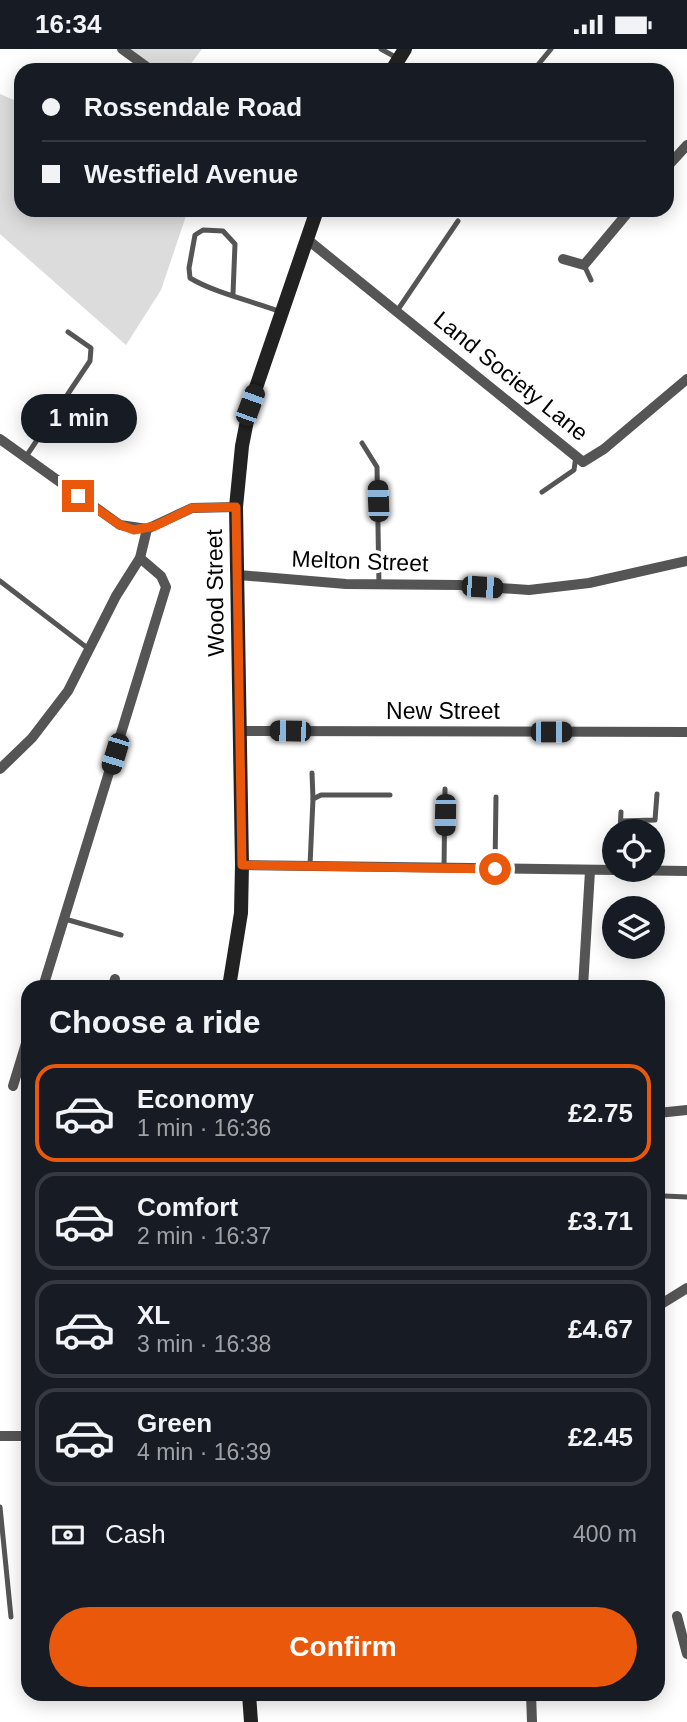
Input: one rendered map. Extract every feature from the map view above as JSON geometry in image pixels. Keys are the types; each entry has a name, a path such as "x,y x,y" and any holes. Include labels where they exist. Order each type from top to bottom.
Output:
{"street":[{"path":"122,49 141,63"},
{"path":"674,159 687,145"},
{"name":"Wood Street","path":"230,980 241,913 241,731 236,507 242,446 250,405 284,313 315,217"},
{"path":"564,258 584,265 624,217"},
{"name":"Land Society Lane","path":"308,240 583,462 604,449 687,379"},
{"path":"0,439 120,525 147,529 192,508 236,507"},
{"path":"0,769 32,738 68,691 116,596 140,558 147,529"},
{"path":"45,980 166,587 161,576 140,558"},
{"name":"Melton Street","path":"239,575 379,585 529,590 589,583 687,561"},
{"name":"New Street","path":"241,731 687,732"},
{"path":"242,865 602,871"},
{"path":"583,980 590,871"},
{"path":"665,871 687,871"},
{"path":"13,1086 21,1060"},
{"path":"665,1112 687,1110"},
{"path":"665,1302 687,1288"},
{"path":"0,1436 21,1436"},
{"path":"677,1616 687,1654"},
{"path":"250,1701 251,1722"},
{"path":"531,1701 532,1722"}],"lane":[{"path":"382,49 398,59"},
{"path":"540,63 551,49"},
{"path":"397,311 457,221"},
{"path":"233,294 235,244 223,231 203,230 195,235 189,268 190,278 210,290 233,294 284,313"},
{"path":"584,265 591,280"},
{"path":"24,458 90,361 91,348 68,332"},
{"path":"362,443 377,467 379,585"},
{"path":"542,492 574,470 576,456"},
{"path":"0,581 90,650"},
{"path":"310,867 312,772"},
{"path":"444,868 445,789"},
{"path":"655,819 657,794"},
{"path":"313,799 321,795 390,795"},
{"path":"495,869 496,797"},
{"path":"621,812 621,819"},
{"path":"65,919 121,935"},
{"path":"665,1196 687,1197"},
{"path":"0,1507 11,1618"}],"shaded area":[{"path":"126,49 202,49 191,63 147,63"},
{"path":"0,94 14,100 14,217 186,217 161,290 126,345 0,234"}],"route":[{"path":"78,496 120,525 134,530 155,526 192,508 236,507 242,865 495,869"}]}
